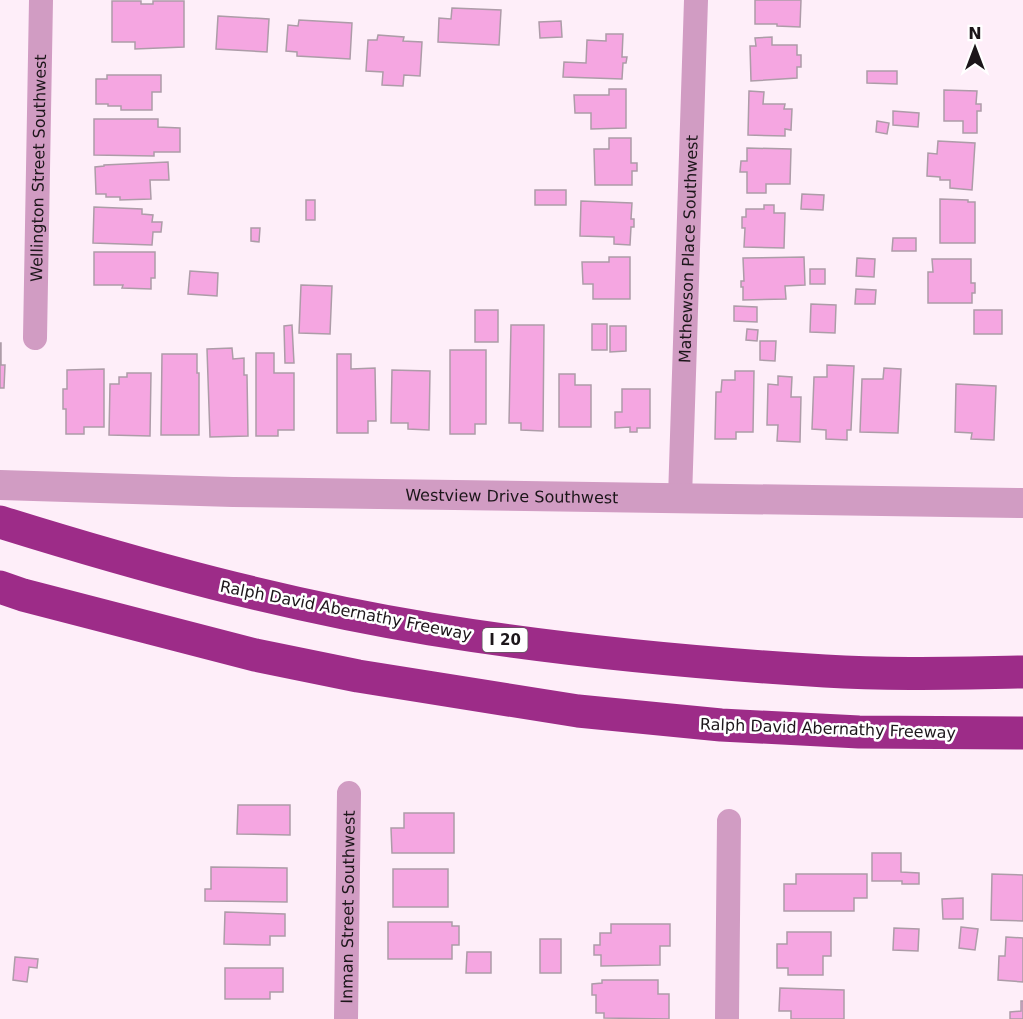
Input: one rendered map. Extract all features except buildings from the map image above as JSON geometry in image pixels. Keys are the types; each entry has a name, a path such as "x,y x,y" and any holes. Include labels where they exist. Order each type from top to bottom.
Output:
{"highway":[{"name":"Ralph David Abernathy Freeway","path":"0,522 211,583 345,613 429,629 517,642 691,661 826,671 1023,672"},
{"name":"Ralph David Abernathy Freeway","path":"0,587 23,595 255,655 358,676 578,711 721,725 859,732 1023,733"}],"street":[{"name":"Wellington Street Southwest","path":"35,338 41,0"},
{"name":"Mathewson Place Southwest","path":"680,498 696,0"},
{"name":"Westview Drive Southwest","path":"0,485 232,492 1023,503"},
{"name":"Inman Street Southwest","path":"346,1019 349,793"},
{"path":"727,1019 729,821"}]}
